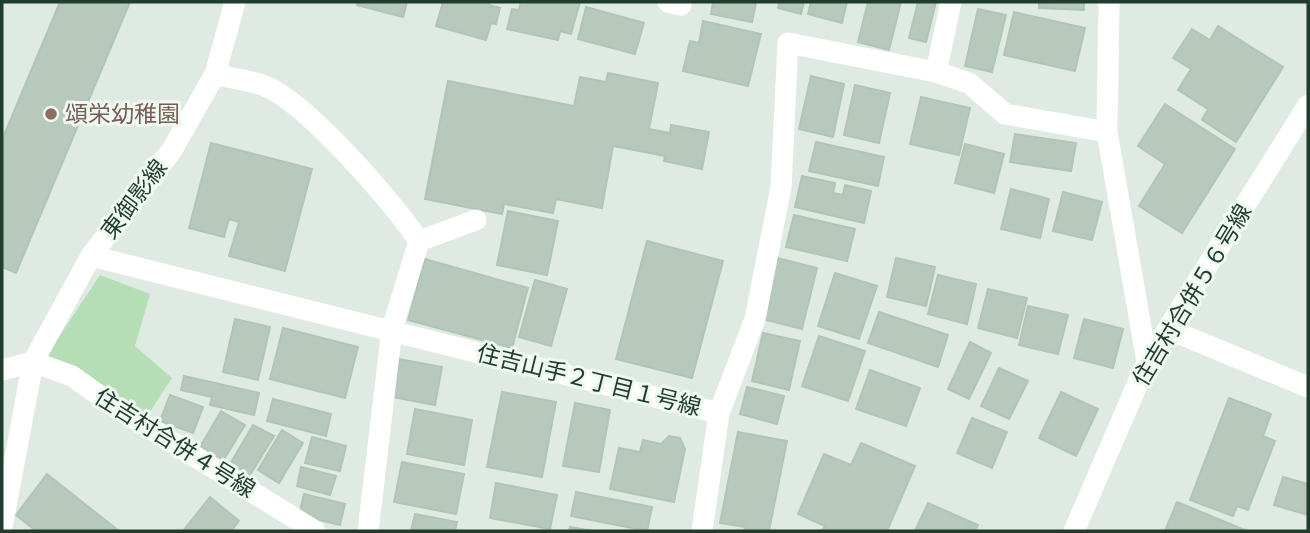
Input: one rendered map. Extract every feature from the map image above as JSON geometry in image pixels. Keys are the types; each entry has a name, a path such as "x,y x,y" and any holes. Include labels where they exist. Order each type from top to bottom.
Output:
{"street":[{"name":"東御影線","path":"2,527 33,362 91,256 172,150 215,74 235,2"},
{"path":"936,72 951,2"},
{"path":"1109,2 1107,132 1147,362"},
{"name":"住吉山手２丁目１号線","path":"91,256 719,413 755,319 781,187 789,43 936,72 969,83 1005,114 1107,132"},
{"path":"215,74 264,85 299,106 403,216 419,241 392,330 368,531"},
{"name":"住吉村合併５６号線","path":"1074,531 1147,362 1308,105"},
{"path":"419,241 476,220"},
{"path":"1168,329 1308,387"},
{"path":"2,370 33,362"},
{"name":"住吉村合併４号線","path":"33,362 72,376 111,404 315,531"},
{"path":"702,531 719,413"}],"green space":[{"path":"100,275 150,294 135,346 172,378 146,418 89,375 45,358"}],"building":[{"path":"60,2 130,2 16,273 2,267 2,140"},
{"path":"358,2 407,2 403,17 357,5"},
{"path":"443,2 490,2 489,5 500,8 496,24 491,23 486,40 436,26"},
{"path":"521,2 580,2 571,34 560,31 558,40 507,29 512,9 519,10"},
{"path":"713,2 756,2 752,22 711,14"},
{"path":"779,2 804,2 801,14 778,8"},
{"path":"811,2 847,2 842,23 808,14"},
{"path":"868,2 901,2 889,50 858,42"},
{"path":"918,2 936,2 926,42 909,38"},
{"path":"1039,2 1084,2 1084,10 1039,8"},
{"path":"586,7 644,23 635,54 578,39"},
{"path":"978,9 1006,15 992,72 965,66"},
{"path":"1014,12 1085,28 1075,71 1004,55"},
{"path":"703,21 761,34 748,86 683,71 690,41 699,43"},
{"path":"1218,26 1283,67 1236,142 1202,120 1208,109 1178,90 1191,69 1173,58 1192,29 1210,40"},
{"path":"608,73 658,83 649,129 670,133 671,125 709,132 702,169 664,161 665,156 613,146 602,208 556,199 553,213 504,204 502,214 425,199 448,81 574,106 580,77 606,82"},
{"path":"811,76 844,84 833,137 799,129"},
{"path":"855,85 890,93 879,143 844,135"},
{"path":"921,97 970,108 959,155 910,144"},
{"path":"1165,104 1235,149 1182,233 1139,206 1165,164 1138,146"},
{"path":"1015,134 1076,143 1071,171 1010,162"},
{"path":"816,142 884,157 878,186 809,171"},
{"path":"211,143 312,169 285,271 229,256 239,222 229,219 224,237 189,228"},
{"path":"965,144 1004,154 994,193 955,183"},
{"path":"802,176 835,183 833,193 843,195 845,185 871,191 864,223 795,207"},
{"path":"1011,189 1049,199 1040,238 1001,229"},
{"path":"1063,192 1102,202 1092,240 1053,231"},
{"path":"508,211 558,221 547,275 497,265"},
{"path":"794,215 855,229 847,261 786,247"},
{"path":"647,241 723,261 692,378 616,359"},
{"path":"777,258 817,268 802,329 762,319"},
{"path":"896,258 935,267 926,306 887,297"},
{"path":"425,259 528,288 512,348 408,320"},
{"path":"835,273 877,286 859,339 818,326"},
{"path":"938,275 976,284 967,324 928,314"},
{"path":"535,280 567,289 551,346 519,337"},
{"path":"988,289 1027,298 1017,338 978,328"},
{"path":"1028,306 1068,315 1058,354 1019,345"},
{"path":"879,312 948,335 938,367 868,343"},
{"path":"235,319 270,327 258,380 223,372"},
{"path":"1084,319 1123,329 1113,368 1074,358"},
{"path":"283,328 358,347 345,398 270,379"},
{"path":"763,333 800,341 789,390 752,381"},
{"path":"819,336 865,351 848,401 802,386"},
{"path":"970,342 991,353 969,399 948,389"},
{"path":"399,359 442,367 435,405 392,397"},
{"path":"999,368 1028,381 1009,419 981,406"},
{"path":"870,370 920,388 906,426 856,409"},
{"path":"184,376 259,393 254,415 210,405 212,397 181,390"},
{"path":"747,387 784,396 777,424 740,414"},
{"path":"502,392 556,402 542,477 487,467"},
{"path":"1061,392 1098,409 1076,456 1039,438"},
{"path":"170,395 203,407 193,433 160,421"},
{"path":"1229,398 1271,414 1263,436 1275,441 1248,510 1237,506 1233,516 1190,500"},
{"path":"273,399 331,414 326,436 267,421"},
{"path":"575,403 610,410 599,472 563,466"},
{"path":"415,409 472,420 464,465 407,454"},
{"path":"221,411 245,425 223,461 200,447"},
{"path":"972,418 1007,432 992,468 957,453"},
{"path":"253,425 274,436 250,475 230,464"},
{"path":"282,430 303,443 279,483 258,470"},
{"path":"738,432 787,441 769,531 744,531 745,527 720,523"},
{"path":"669,436 680,438 685,449 674,502 610,489 619,448 640,452 643,440 661,444"},
{"path":"312,437 346,446 340,471 305,463"},
{"path":"861,443 915,466 887,531 822,531 825,526 798,514 824,454 851,465"},
{"path":"402,462 464,474 456,514 394,502"},
{"path":"301,467 336,476 330,495 297,486"},
{"path":"47,474 119,531 36,531 16,515"},
{"path":"1283,477 1308,484 1308,515 1274,505"},
{"path":"496,483 557,495 550,529 490,518"},
{"path":"576,492 652,507 647,531 571,516"},
{"path":"304,494 345,504 340,525 299,515"},
{"path":"210,497 239,521 231,531 183,531"},
{"path":"1177,502 1247,531 1165,531"},
{"path":"928,503 978,525 975,531 915,531"},
{"path":"415,514 457,522 455,531 411,531"},
{"path":"570,527 593,531 569,531"}],"place":[{"name":"頌栄幼稚園","path":"51,114"}]}
